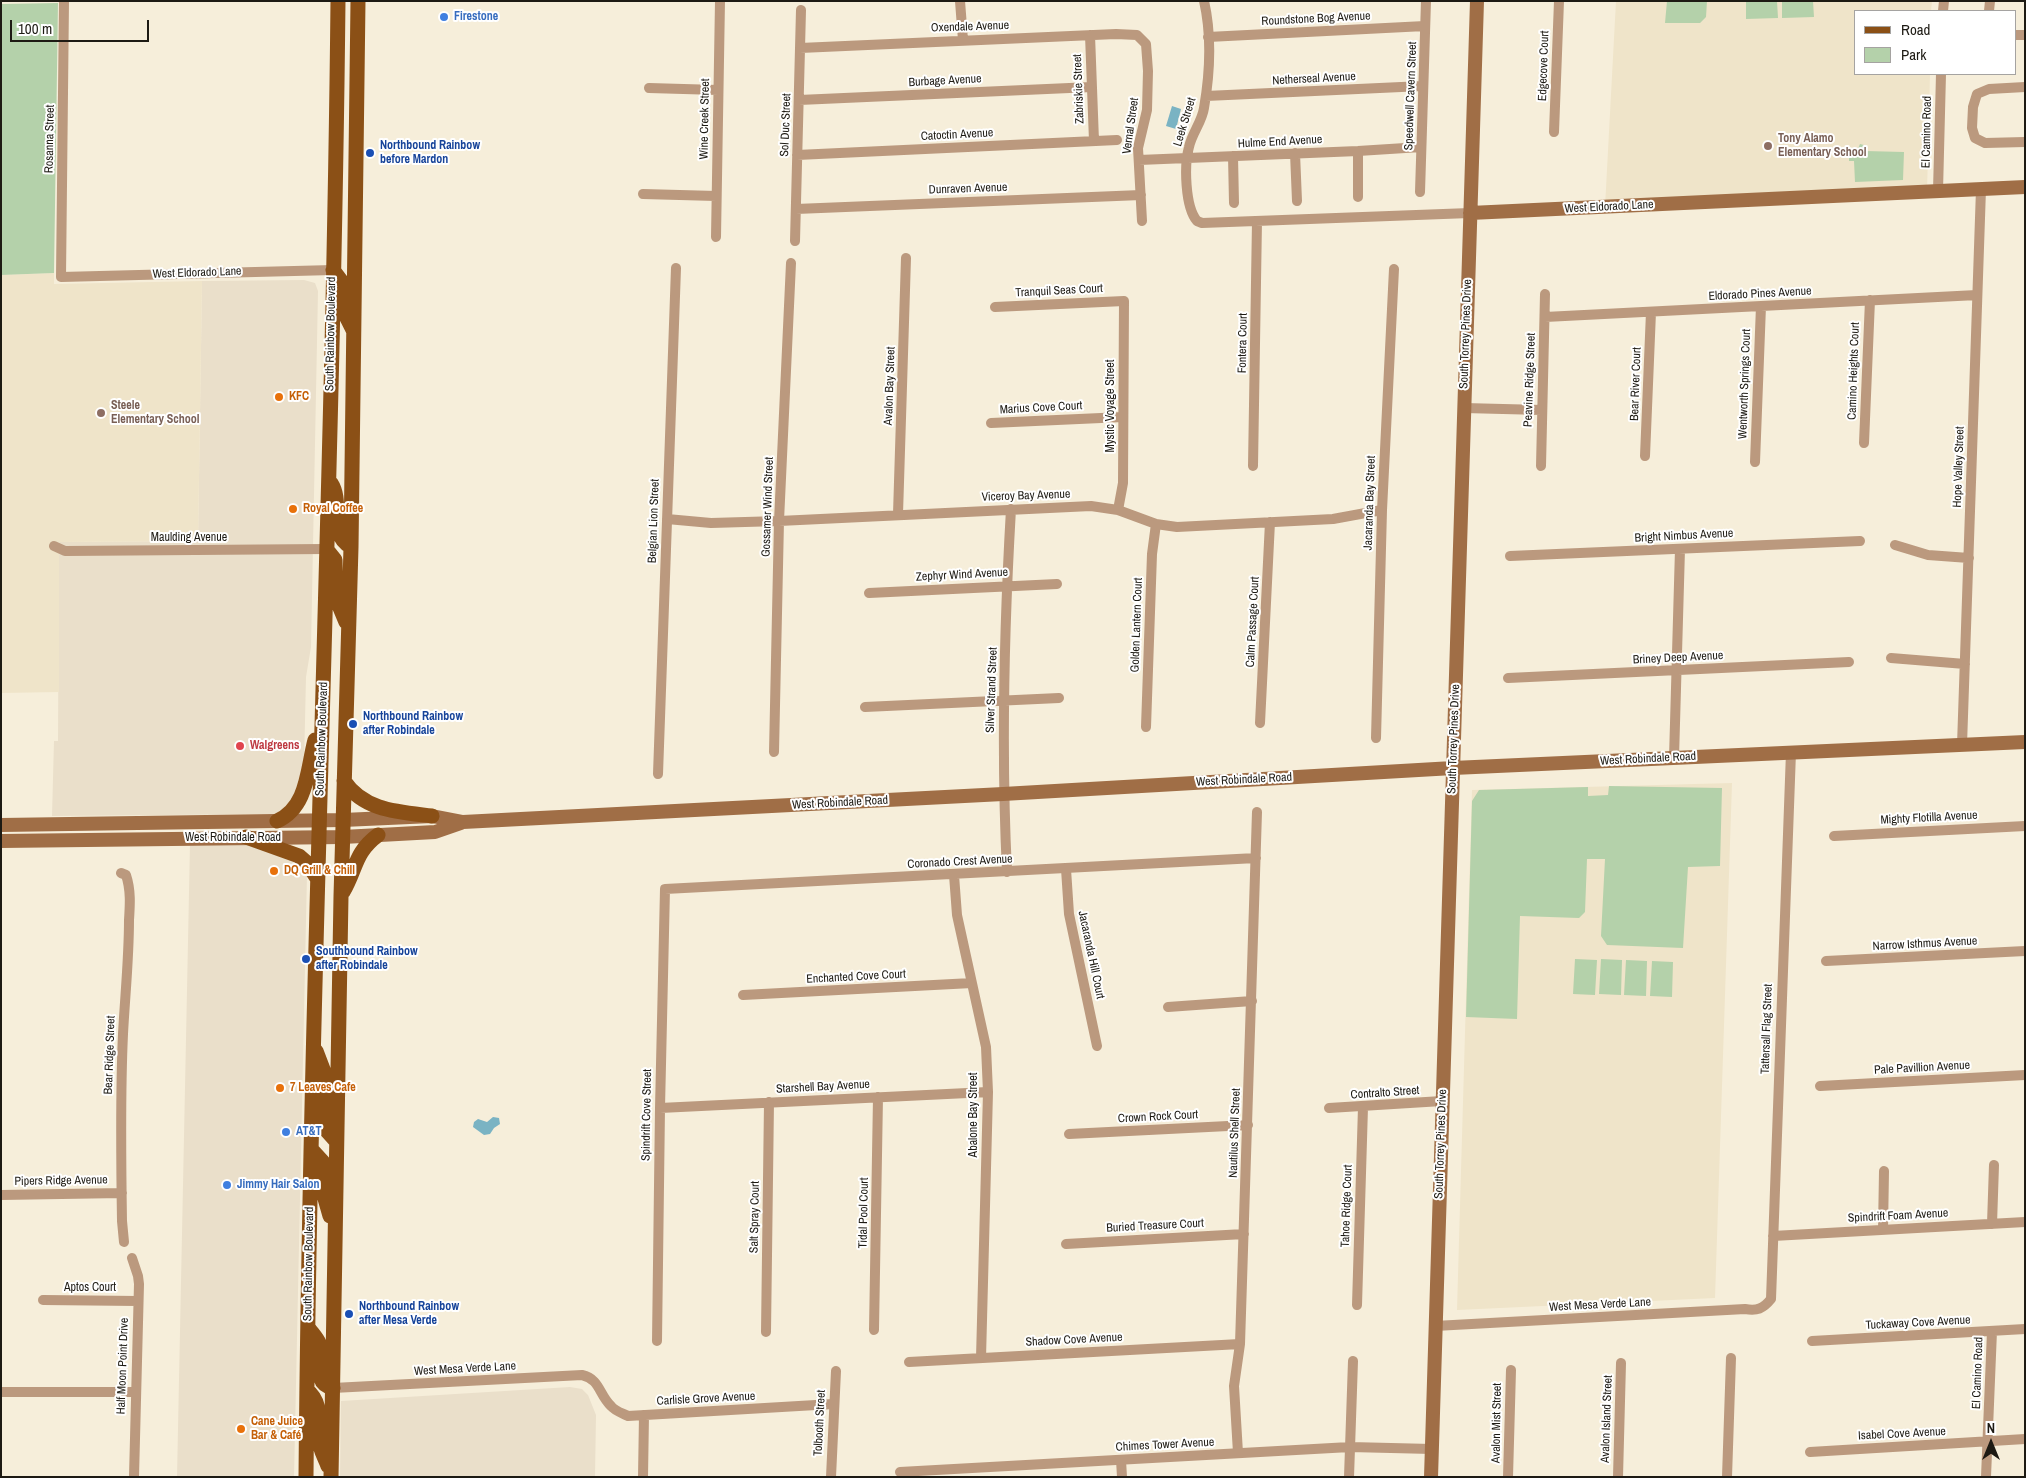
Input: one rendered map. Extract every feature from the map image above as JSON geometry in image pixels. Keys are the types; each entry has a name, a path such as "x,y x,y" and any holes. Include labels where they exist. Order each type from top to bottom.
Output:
{"main road":[{"name":"South Rainbow Boulevard","path":"306,1477 313,1042 336,192 338,1"},
{"path":"346,1 348,35 357,78"},
{"name":"South Rainbow Boulevard","path":"331,1476 334,1229 356,250 358,1"},
{"name":"South Torrey Pines Drive","path":"1430,1477 1477,1"},
{"name":"West Eldorado Lane","path":"1470,213 2025,187"},
{"path":"336,192 343,216 344,245 349,250 356,250"},
{"path":"333,270 342,282 343,310 354,331"},
{"path":"327,477 334,488 337,501 338,533 350,547"},
{"path":"326,549 335,560 336,598 348,626"},
{"path":"277,821 290,814 300,799 323,712"},
{"name":"West Robindale Road","path":"1,825 343,820 432,816 463,822 1004,794 1453,768 2025,742"},
{"path":"344,781 354,794 371,804 391,810 432,816"},
{"name":"West Robindale Road","path":"1,841 343,837 435,832 463,822"},
{"path":"118,839 136,832 171,829 173,823"},
{"path":"341,896 351,878 360,852 378,835"},
{"path":"246,837 299,856 307,863 317,878"},
{"path":"313,1042 324,1072 325,1124 327,1132 336,1141"},
{"path":"312,1150 323,1162 324,1195 334,1229"},
{"path":"308,1327 320,1344 321,1378 328,1387 333,1388"},
{"path":"307,1390 317,1401 319,1442 331,1476"}],"street":[{"name":"Rosanna Street","path":"61,277 64,1"},
{"name":"Wine Creek Street","path":"716,237 720,1"},
{"path":"960,1 963,40"},
{"name":"Leek Street","path":"1195,219 1188,204 1188,148 1201,120 1206,96 1208,37 1204,1"},
{"name":"Speedwell Cavern Street","path":"1420,192 1426,1"},
{"name":"Edgecove Court","path":"1554,132 1559,1"},
{"name":"Sol Duc Street","path":"795,241 801,10"},
{"name":"Roundstone Bog Avenue","path":"1208,37 1426,26"},
{"name":"Oxendale Avenue","path":"800,48 1130,33 1140,37"},
{"name":"Zabriskie Street","path":"1090,35 1094,141"},
{"name":"Vernal Street","path":"1140,37 1146,44 1148,95 1147,110 1138,148 1142,221"},
{"name":"El Camino Road","path":"1938,191 1941,75"},
{"name":"Netherseal Avenue","path":"1206,96 1423,86"},
{"name":"Burbage Avenue","path":"799,100 1092,87"},
{"path":"2025,87 1981,91 1974,100 1972,128 1975,138 1985,143 2025,142"},
{"path":"649,88 718,90"},
{"name":"Catoctin Avenue","path":"797,155 1117,140"},
{"name":"Hulme End Avenue","path":"1138,160 1358,151 1422,146"},
{"path":"1358,151 1358,197"},
{"path":"1295,153 1297,201"},
{"path":"1233,156 1234,203"},
{"name":"Hope Valley Street","path":"1962,745 1981,189"},
{"path":"643,194 716,196"},
{"name":"Dunraven Avenue","path":"796,209 1141,195"},
{"name":"West Eldorado Lane","path":"1195,219 1202,223 1470,213"},
{"name":"Fontera Court","path":"1254,466 1257,221"},
{"name":"Avalon Bay Street","path":"898,514 906,258"},
{"name":"Gossamer Wind Street","path":"774,752 779,521 791,263"},
{"name":"Belgian Lion Street","path":"658,774 676,268"},
{"name":"Jacaranda Bay Street","path":"1376,738 1382,510 1394,269"},
{"name":"West Eldorado Lane","path":"61,277 333,270"},
{"name":"Peavine Ridge Street","path":"1540,466 1545,294"},
{"name":"Eldorado Pines Avenue","path":"1545,317 1977,295"},
{"name":"Camino Heights Court","path":"1864,443 1870,300"},
{"name":"Tranquil Seas Court","path":"995,307 1124,301"},
{"name":"Mystic Voyage Street","path":"1118,510 1123,483 1124,301"},
{"name":"Wentworth Springs Court","path":"1755,462 1761,306"},
{"name":"Bear River Court","path":"1645,456 1651,312"},
{"path":"1464,408 1542,410"},
{"name":"Marius Cove Court","path":"991,423 1123,417"},
{"name":"Viceroy Bay Avenue","path":"667,519 711,523 779,521 1091,506 1118,510 1156,524 1177,527 1333,519 1382,510"},
{"name":"Silver Strand Street","path":"1007,872 1004,794 1005,700 1007,586 1011,509"},
{"name":"Calm Passage Court","path":"1260,723 1270,522"},
{"name":"Golden Lantern Court","path":"1146,727 1152,554 1156,524"},
{"name":"Bright Nimbus Avenue","path":"1510,556 1860,541"},
{"path":"1894,545 1928,554 1969,558"},
{"name":"Maulding Avenue","path":"54,546 65,551 326,549"},
{"path":"1674,758 1680,549"},
{"name":"Zephyr Wind Avenue","path":"869,593 1057,584"},
{"path":"1890,658 1965,664"},
{"name":"Briney Deep Avenue","path":"1508,678 1849,662"},
{"path":"865,707 1059,698"},
{"name":"Tattersall Flag Street","path":"1766,1305 1771,1299 1791,752"},
{"name":"Nautilus Shell Street","path":"1238,1453 1234,1386 1240,1344 1257,812"},
{"name":"Mighty Flotilla Avenue","path":"1834,836 2025,826"},
{"name":"Coronado Crest Avenue","path":"665,889 1256,858"},
{"name":"Jacaranda Hill Court","path":"1066,869 1069,914 1097,1046"},
{"name":"Bear Ridge Street","path":"121,873 126,875 130,897 121,1084 124,1242"},
{"name":"Abalone Bay Street","path":"954,875 957,914 986,1047 988,1092 981,1358"},
{"name":"Spindrift Cove Street","path":"657,1341 665,889"},
{"name":"Narrow Isthmus Avenue","path":"1826,961 2025,951"},
{"name":"Enchanted Cove Court","path":"743,996 972,983"},
{"path":"1168,1007 1252,1002"},
{"name":"Pale Pavillion Avenue","path":"1820,1086 2025,1075"},
{"name":"Starshell Bay Avenue","path":"660,1108 988,1092"},
{"name":"Tidal Pool Court","path":"874,1330 878,1097"},
{"name":"Contralto Street","path":"1329,1108 1442,1101"},
{"name":"Salt Spray Court","path":"766,1332 769,1102"},
{"name":"Tahoe Ridge Court","path":"1356,1305 1362,1107"},
{"name":"Crown Rock Court","path":"1069,1134 1248,1125"},
{"path":"1992,1224 1994,1165"},
{"path":"1883,1230 1884,1171"},
{"name":"Pipers Ridge Avenue","path":"1,1195 122,1193"},
{"name":"Spindrift Foam Avenue","path":"1773,1236 2025,1222"},
{"name":"Buried Treasure Court","path":"1066,1244 1244,1234"},
{"name":"Half Moon Point Drive","path":"132,1258 138,1276 134,1477"},
{"name":"Aptos Court","path":"42,1300 138,1301"},
{"name":"West Mesa Verde Lane","path":"1435,1326 1752,1310 1761,1309 1766,1305"},
{"name":"Tuckaway Cove Avenue","path":"1812,1341 2025,1329"},
{"name":"El Camino Road","path":"1986,1477 1992,1331"},
{"name":"Shadow Cove Avenue","path":"909,1362 1240,1344"},
{"path":"1727,1477 1731,1358"},
{"path":"1349,1477 1353,1361"},
{"name":"Avalon Island Street","path":"1618,1477 1621,1363"},
{"name":"Avalon Mist Street","path":"1508,1477 1510,1370"},
{"name":"Tolbooth Street","path":"831,1477 836,1371"},
{"name":"West Mesa Verde Lane","path":"333,1388 582,1375 596,1382"},
{"name":"Carlisle Grove Avenue","path":"596,1382 611,1406 628,1416 833,1404"},
{"path":"1,1392 135,1392"},
{"path":"644,1415 644,1477"},
{"name":"Isabel Cove Avenue","path":"1810,1452 2025,1439"},
{"name":"Chimes Tower Avenue","path":"900,1472 1350,1447 1432,1449"},
{"path":"1121,1460 1122,1477"}],"shaded area":[{"name":"Tony Alamo Elementary School","path":"1616,1 1932,1 1931,10 1854,10 1854,75 1930,75 1927,192 1605,207"},
{"name":"Steele Elementary School","path":"54,273 54,284 202,281 198,541 59,542 59,692 1,693 1,275"},
{"path":"304,280 315,283 318,291 311,647 306,677 304,765 293,803 278,814 52,816 54,741 58,741 59,542 198,541 202,281"},
{"path":"1732,783 1715,1298 1457,1310 1472,790"},
{"path":"190,844 251,844 298,860 307,874 294,1477 177,1477"},
{"path":"570,1387 582,1389 588,1395 596,1415 595,1477 340,1477 341,1401"}],"green space":[{"path":"1667,1 1707,1 1706,17 1700,23 1665,23"},
{"path":"1746,1 1777,1 1778,18 1746,19"},
{"path":"1782,1 1813,1 1814,17 1782,18"},
{"path":"58,3 54,273 1,275 1,4"},
{"path":"1860,144 1864,145 1865,151 1904,152 1903,180 1855,182 1854,161 1849,161 1849,156 1857,151"},
{"path":"1609,786 1722,788 1720,866 1688,867 1683,948 1607,945 1601,936 1605,859 1587,859 1585,912 1579,918 1520,916 1517,1019 1466,1017 1472,801 1479,790 1588,787 1588,796 1608,795"},
{"path":"1575,959 1597,960 1595,995 1573,994"},
{"path":"1601,959 1622,960 1621,995 1599,994"},
{"path":"1626,960 1647,961 1646,996 1624,995"},
{"path":"1652,961 1673,962 1672,997 1650,996"}],"water":[{"path":"1172,106 1181,109 1176,129 1166,126"},
{"path":"493,1117 499,1118 500,1124 490,1134 484,1135 473,1127 474,1122 478,1119 487,1122"}],"place":[{"name":"Firestone","path":"444,17"},
{"name":"Tony Alamo Elementary School","path":"1768,146"},
{"name":"Northbound Rainbow before Mardon","path":"370,153"},
{"name":"KFC","path":"279,397"},
{"name":"Steele Elementary School","path":"101,413"},
{"name":"Royal Coffee","path":"293,509"},
{"name":"Northbound Rainbow after Robindale","path":"353,724"},
{"name":"Walgreens","path":"240,746"},
{"name":"DQ Grill & Chill","path":"274,871"},
{"name":"Southbound Rainbow after Robindale","path":"306,959"},
{"name":"7 Leaves Cafe","path":"280,1088"},
{"name":"AT&T","path":"286,1132"},
{"name":"Jimmy Hair Salon","path":"227,1185"},
{"name":"Northbound Rainbow after Mesa Verde","path":"349,1314"},
{"name":"Cane Juice Bar & Café","path":"241,1429"}]}
